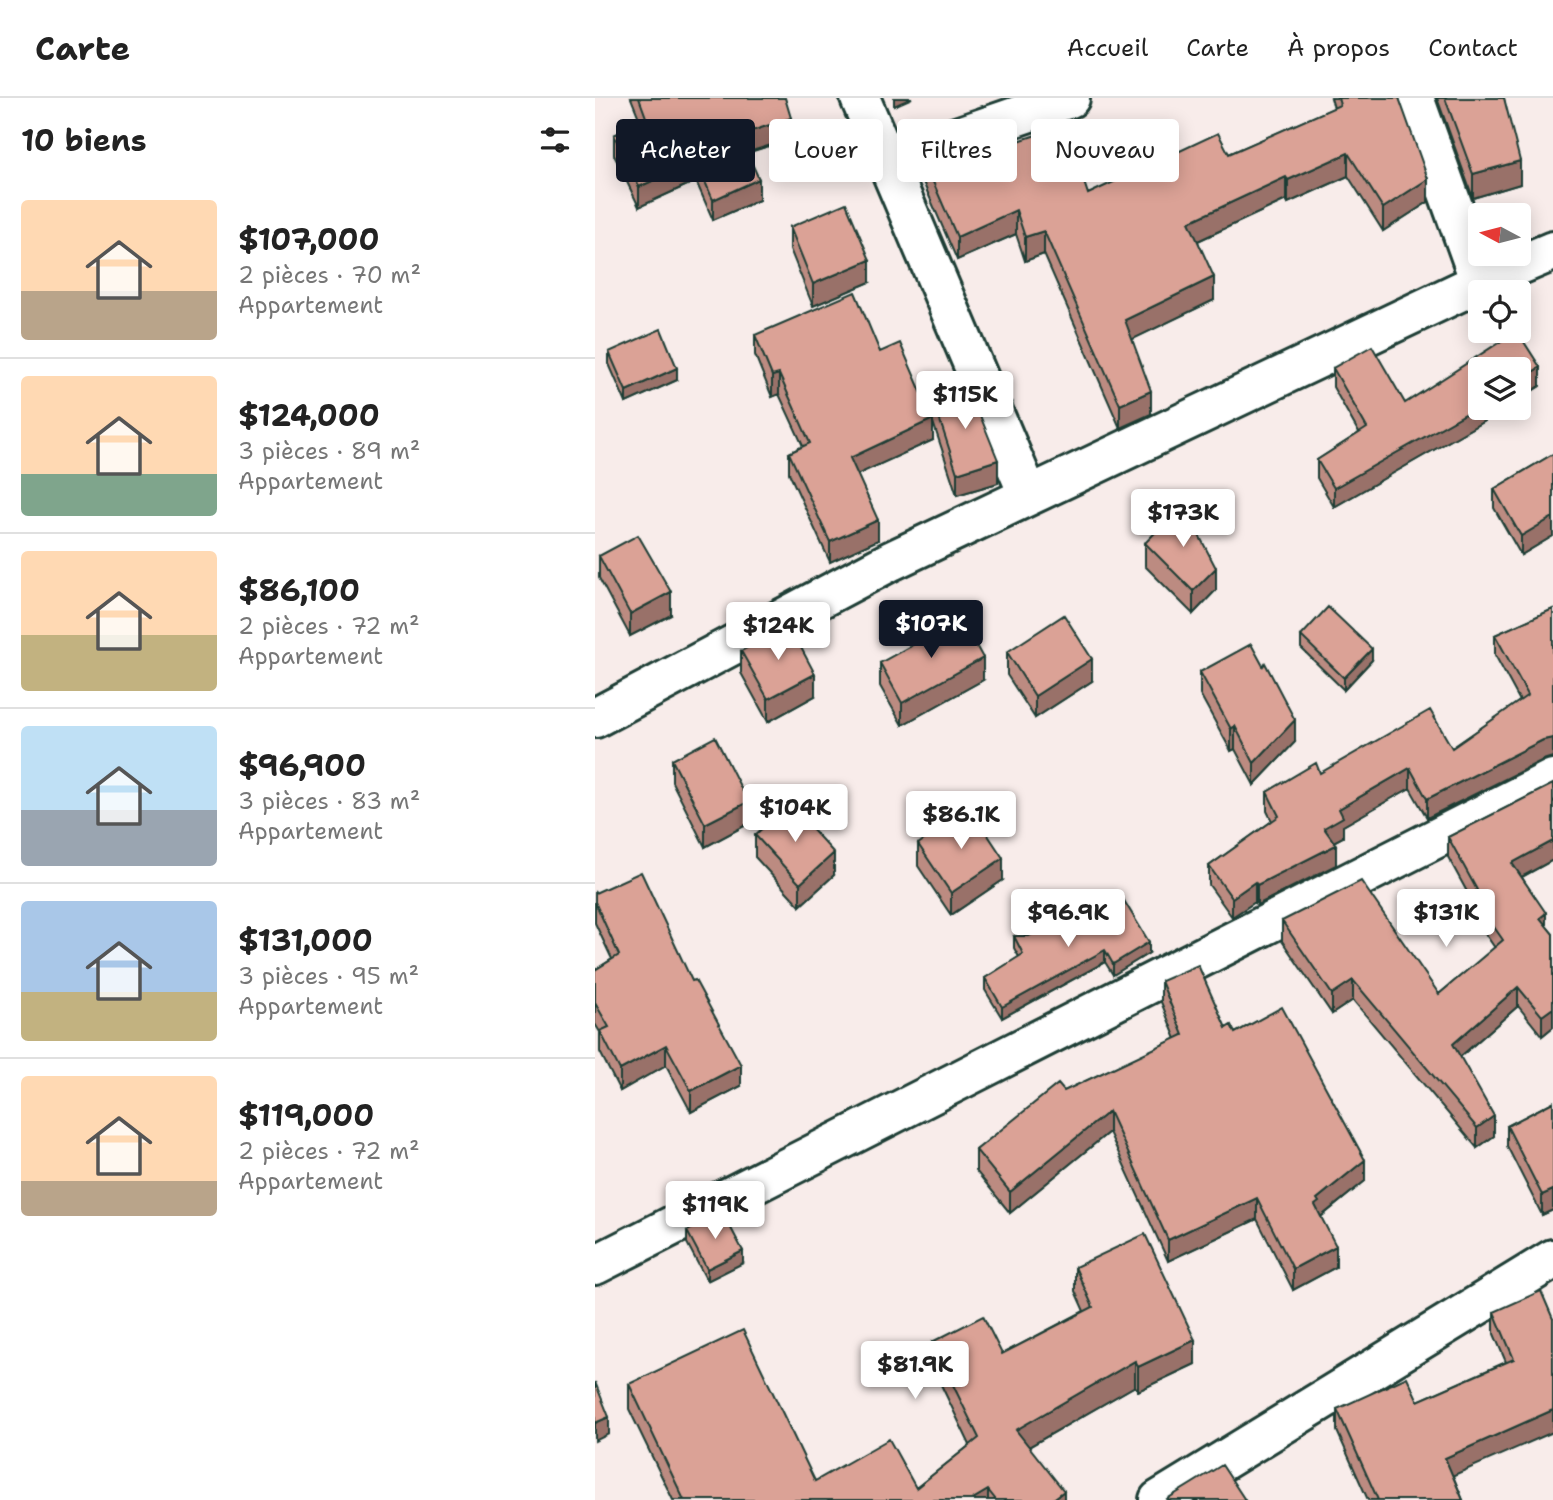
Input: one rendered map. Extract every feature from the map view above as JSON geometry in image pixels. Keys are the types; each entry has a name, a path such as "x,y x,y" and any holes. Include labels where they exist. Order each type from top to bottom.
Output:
{"street":[{"path":"860,98 1028,494"},
{"path":"887,161 1070,98"},
{"path":"1414,98 1479,280"},
{"path":"1485,280 1553,251"},
{"path":"595,718 891,561 1468,288"},
{"path":"595,1265 1553,779"},
{"path":"1159,1500 1553,1259"}],"building":[{"path":"639,98 785,98 791,118 769,119 769,125 755,130 755,119 647,119"},
{"path":"1338,98 1399,98 1428,179 1383,208 1348,153 1288,180 1286,177 1189,222 1214,277 1125,320 1151,391 1120,405 1044,231 1025,237 1016,210 957,237 933,182 1017,182 1017,142 1031,137 1031,182 1084,182 1088,194 1114,182 1179,182 1179,151 1218,133 1229,154 1340,105"},
{"path":"1445,98 1504,98 1520,161 1473,174"},
{"path":"637,182 650,182 639,187"},
{"path":"705,182 752,182 713,200"},
{"path":"846,203 870,260 813,284 790,227"},
{"path":"855,292 880,352 900,343 933,419 850,458 878,520 830,542 789,453 810,443 779,374 772,376 755,335"},
{"path":"661,329 677,368 626,391 609,352"},
{"path":"1498,343 1525,343 1540,367 1531,373 1531,357 1477,357"},
{"path":"1372,346 1405,403 1468,362 1468,412 1334,488 1317,460 1367,428 1333,368"},
{"path":"969,388 998,460 957,473 933,399"},
{"path":"1553,454 1553,517 1521,536 1494,489"},
{"path":"1183,504 1216,568 1193,591 1145,543"},
{"path":"638,535 671,592 630,614 599,556"},
{"path":"1328,607 1372,649 1344,678 1301,636"},
{"path":"1553,609 1553,738 1543,740 1427,799 1410,768 1339,809 1343,817 1324,828 1336,845 1257,885 1255,882 1232,898 1209,866 1279,816 1267,792 1316,763 1320,773 1430,710 1452,748 1528,695 1495,635"},
{"path":"1064,615 1092,659 1035,696 1007,652"},
{"path":"961,618 983,658 902,703 880,663"},
{"path":"789,625 815,674 768,699 741,651"},
{"path":"1251,644 1263,666 1265,663 1295,720 1254,763 1235,726 1231,729 1200,672"},
{"path":"715,737 748,802 705,824 672,760"},
{"path":"1553,784 1553,841 1512,863 1546,913 1540,918 1553,934 1553,1008 1542,1016 1518,987 1453,1044 1494,1116 1477,1128 1353,980 1332,994 1282,921 1361,881 1439,994 1503,940 1471,894 1477,890 1448,837"},
{"path":"789,804 834,853 800,884 755,835"},
{"path":"970,808 1003,858 951,893 918,844"},
{"path":"641,872 692,981 695,980 741,1065 691,1091 666,1045 620,1070 600,1031 609,1027 595,1003 595,970 619,955 595,902 595,893"},
{"path":"1120,894 1149,942 1113,964 1105,950 1002,1007 985,978 1023,954 1014,936 1029,936 1062,918 1067,927"},
{"path":"1198,965 1226,1028 1231,1025 1235,1033 1282,1007 1365,1160 1317,1199 1319,1202 1315,1205 1336,1246 1293,1269 1257,1198 1168,1240 1109,1111 1010,1192 976,1150 1058,1084 1064,1091 1183,1035 1161,981"},
{"path":"1553,1102 1553,1190 1542,1195 1507,1126"},
{"path":"723,1213 743,1251 707,1269 687,1231"},
{"path":"1145,1234 1195,1340 1138,1367 1135,1361 1016,1430 1064,1491 1052,1500 996,1500 988,1490 971,1500 684,1500 629,1384 743,1330 815,1481 889,1439 916,1488 979,1438 932,1342 983,1316 1002,1354 1093,1307 1075,1267"},
{"path":"1541,1291 1553,1319 1553,1410 1445,1458 1463,1500 1378,1500 1337,1409 1407,1377 1418,1401 1514,1359 1494,1312"},
{"path":"595,1382 609,1417 595,1423"},
{"path":"1222,1465 1245,1500 1167,1499"}]}
